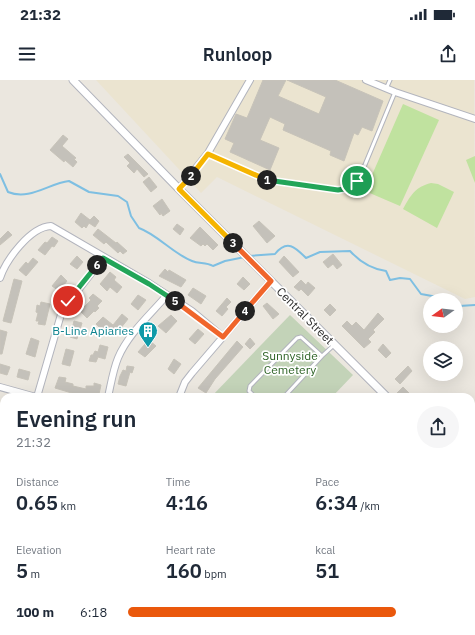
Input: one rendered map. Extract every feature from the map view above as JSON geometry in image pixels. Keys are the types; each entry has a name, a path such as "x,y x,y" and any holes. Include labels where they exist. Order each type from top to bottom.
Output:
{"street":[{"name":"Central Street","path":"73,80 179,189 383,393"},
{"path":"179,189 208,154 250,80"},
{"path":"366,80 386,89 475,119"},
{"path":"0,278 8,262 31,234 43,227 58,229 103,258 192,311 223,337"},
{"path":"37,393 62,311 103,258"},
{"path":"181,393 185,382 192,373 271,281"},
{"path":"109,393 117,360 122,350 142,323 167,295"},
{"path":"0,387 22,393"}],"lane":[{"path":"386,89 390,80"},
{"path":"208,154 272,182 338,190 350,188 357,181 362,172 395,92"},
{"path":"251,393 249,391 250,386 297,338 303,338 322,356"},
{"path":"288,393 334,345"}],"shaded area":[{"path":"96,80 474,80 475,297 465,299 463,298 463,293 453,293 217,177 201,193"}],"green space":[{"path":"403,104 439,120 400,206 365,191"},
{"path":"475,156 475,183 466,160"},
{"path":"431,183 438,184 454,192 437,228 403,209 417,189"},
{"name":"Sunnyside Cemetery","path":"290,315 353,375 336,393 215,393"}],"building":[{"path":"263,80 286,80 278,96 319,114 326,97 287,80 335,80 383,101 372,131 362,127 358,135 354,133 344,161 330,155 331,151 283,130 285,124 270,117 260,140 279,148 270,170 230,152 234,143 225,139 236,114 247,118"},
{"path":"63,135 68,139 62,146 76,158 74,159 77,162 73,167 65,160 64,162 50,150"},
{"path":"128,154 148,174 144,177 137,169 134,173 127,166 130,163 124,157"},
{"path":"149,177 157,187 151,192 143,182"},
{"path":"162,199 170,211 163,216 161,213 160,215 153,206"},
{"path":"81,213 90,220 94,216 99,221 95,227 89,223 86,228 84,226 82,228 75,222"},
{"path":"259,221 275,236 267,243 253,226"},
{"path":"177,224 184,229 180,235 173,229"},
{"path":"200,227 218,245 213,250 207,244 205,246 203,244 201,246 190,238"},
{"path":"98,229 127,251 123,254 120,251 118,253 106,242 104,244 93,235"},
{"path":"8,231 12,235 0,245 0,239"},
{"path":"52,237 58,241 45,255 38,250"},
{"path":"333,254 342,265 337,269 333,264 328,268 323,262"},
{"path":"77,256 83,262 77,269 70,264"},
{"path":"284,256 299,272 293,277 279,262"},
{"path":"33,258 38,262 26,276 19,270 26,262 28,264"},
{"path":"165,269 168,272 169,270 186,280 181,287 159,276"},
{"path":"110,272 116,277 114,280 122,287 117,293 110,287 107,291 100,284"},
{"path":"61,275 67,281 59,291 52,286"},
{"path":"243,277 250,284 244,290 237,284"},
{"path":"14,279 22,281 11,323 3,321"},
{"path":"301,280 306,285 308,282 315,288 308,296 301,289 299,291 294,287"},
{"path":"193,288 206,296 201,304 188,295"},
{"path":"93,294 102,301 97,306 99,308 87,318 80,311 91,300 89,298"},
{"path":"138,295 146,300 138,310 131,304"},
{"path":"227,298 231,302 226,307 228,309 222,316 216,311"},
{"path":"41,302 50,304 45,325 38,324 39,321 36,321 38,313 36,312 37,305 40,306"},
{"path":"267,303 279,314 273,319 263,306"},
{"path":"330,304 336,310 330,316 324,310"},
{"path":"378,313 384,319 373,330 375,332 368,339 371,342 364,348 342,326 347,321 352,326 356,322 364,330"},
{"path":"122,314 128,319 116,334 105,326 102,330 96,324 103,317 113,325"},
{"path":"171,315 177,321 166,333 158,326"},
{"path":"74,321 82,323 77,339 70,337"},
{"path":"198,329 204,334 195,344 189,339"},
{"path":"0,330 7,332 2,354 0,354"},
{"path":"31,338 39,341 35,357 26,354"},
{"path":"250,338 255,344 250,349 245,344"},
{"name":"B-Line Apiaries","path":"150,341 156,346 145,357 138,352 145,344 147,346"},
{"path":"237,341 243,347 215,379 206,393 198,388"},
{"path":"383,344 391,353 386,358 378,350"},
{"path":"100,345 108,347 105,359 98,357 96,362 89,361 91,355 93,355 95,351 98,352"},
{"path":"66,349 74,351 70,366 62,364"},
{"path":"174,359 181,364 174,374 168,369"},
{"path":"0,364 10,367 7,375 0,373"},
{"path":"127,366 134,367 132,373 130,372 126,386 118,384 123,370 126,371"},
{"path":"408,366 412,371 400,384 395,379"},
{"path":"19,369 30,372 28,380 17,377"},
{"path":"59,377 66,378 65,382 73,384 73,386 86,389 86,386 94,386 94,383 101,385 99,393 72,393 55,388"},
{"path":"403,387 409,393 397,393"}],"waterway":[{"path":"0,174 8,192 16,194 32,193 62,182 69,181 89,192 118,196 127,202 131,216 139,228 146,231 185,258 195,262 213,266 225,261 245,257"},
{"path":"249,256 275,254 279,249 287,246 295,248 306,258 320,252 350,251 366,264 375,269 386,271 390,280 400,278 410,279 421,294 423,294"},
{"path":"463,306 475,305"}],"place":[{"name":"B-Line Apiaries","path":"148,348"}],"route":[{"path":"68,301 103,258 130,272 192,311 223,337 271,281 179,189 208,154 272,182 345,190 354,185 357,181"}]}
